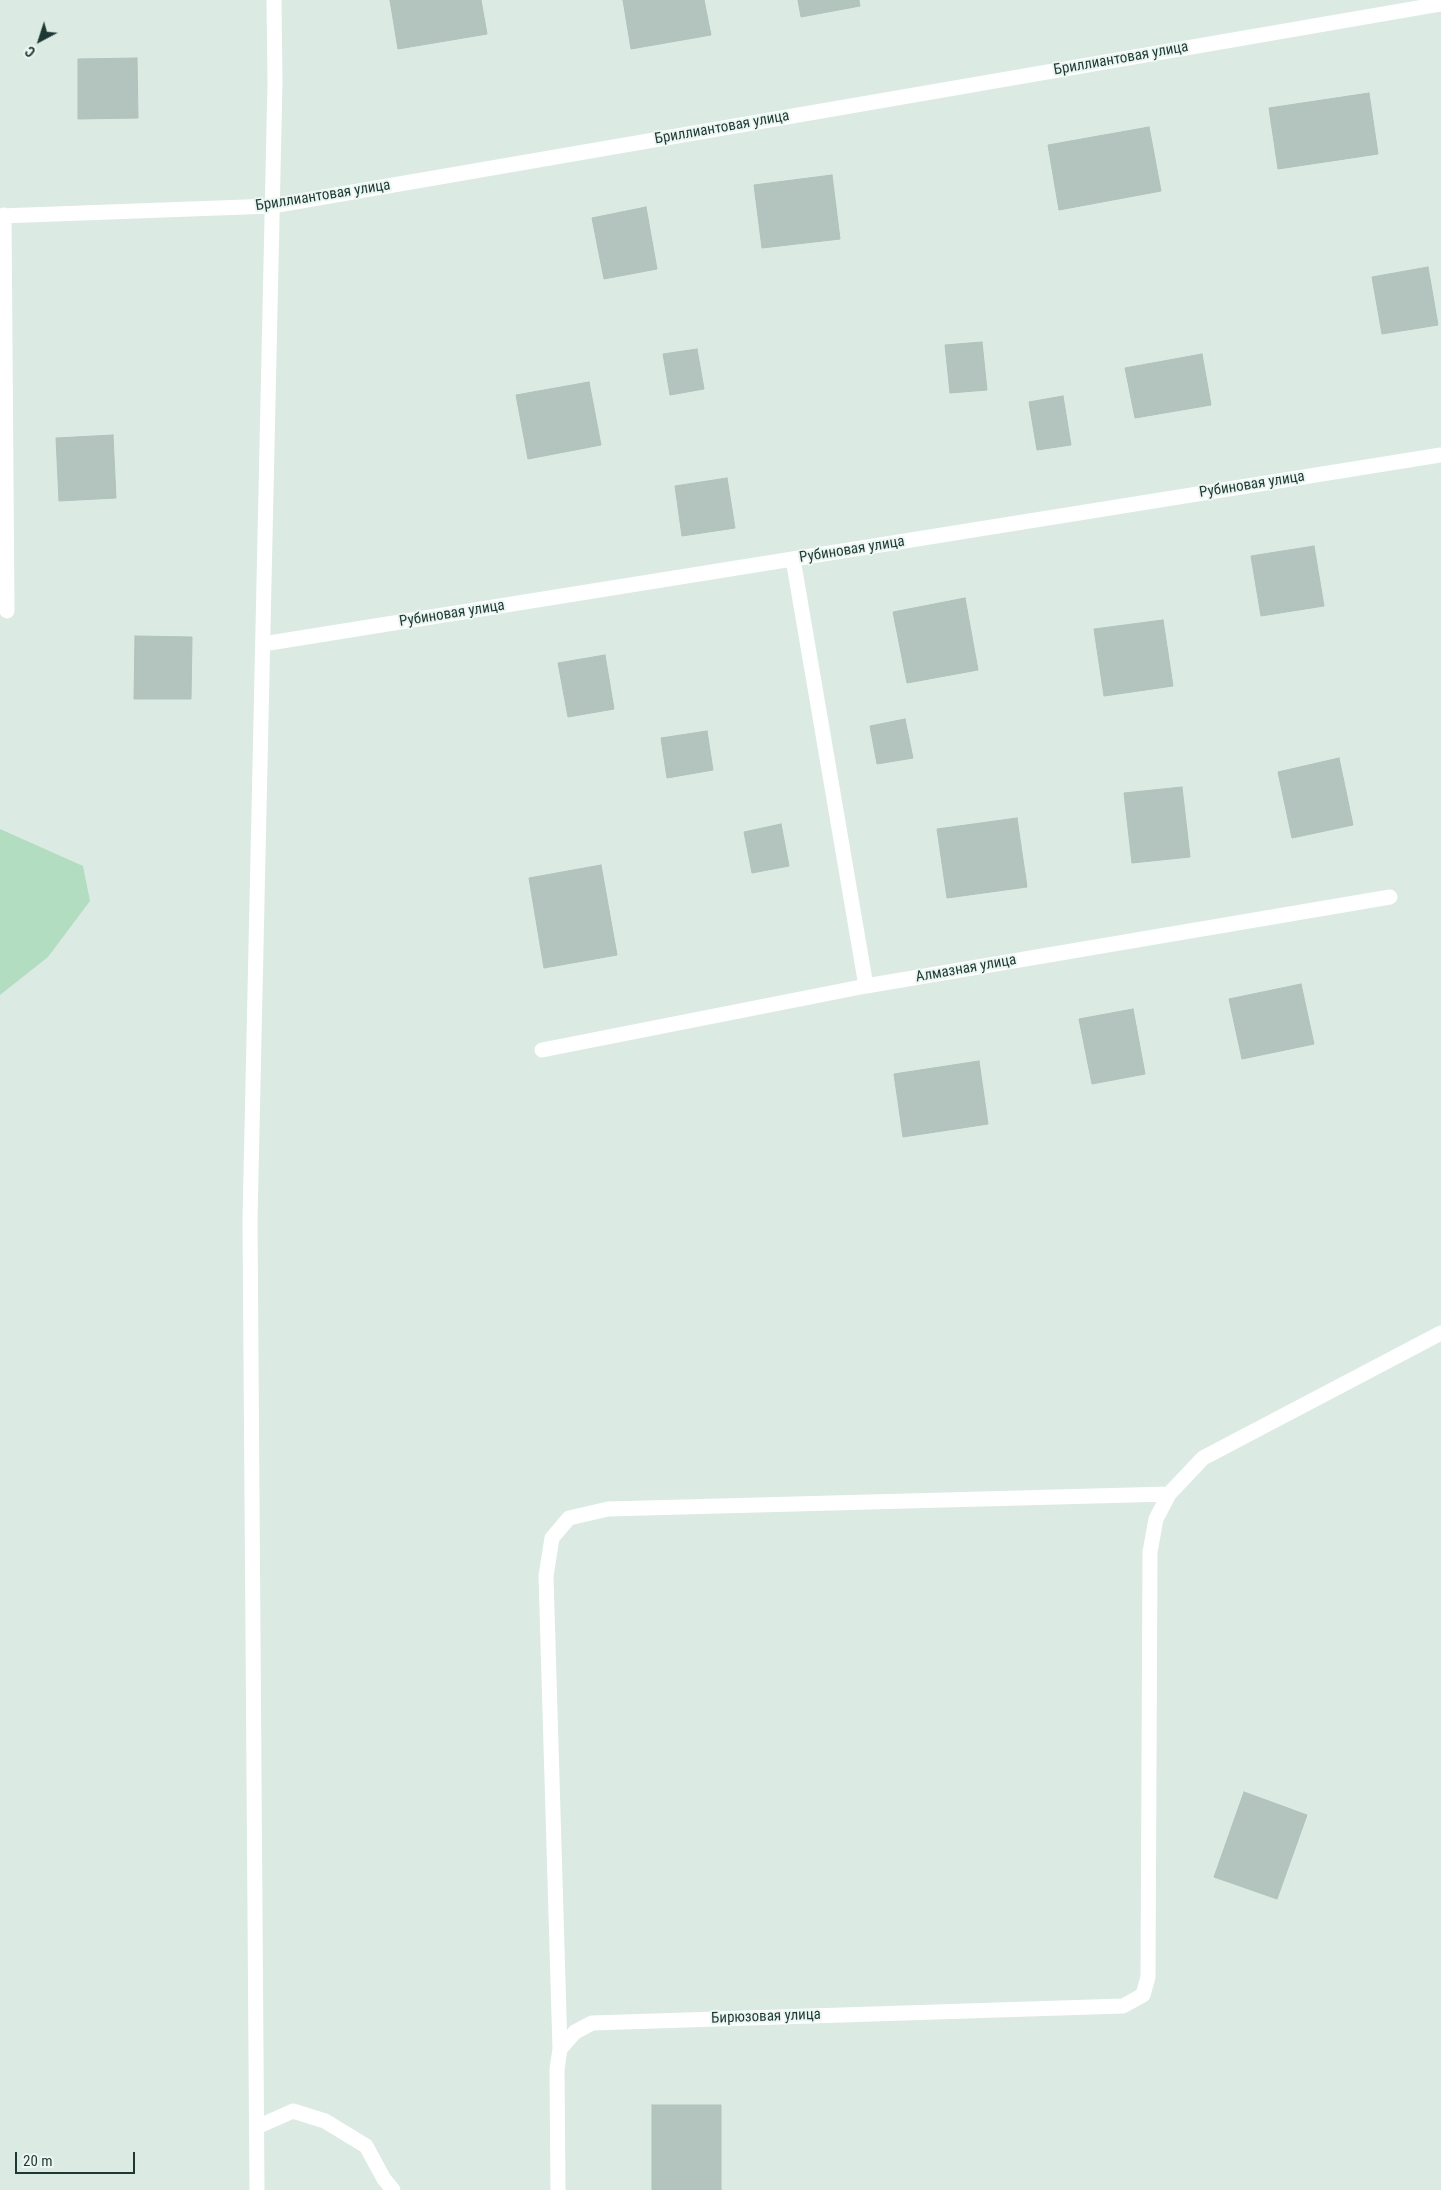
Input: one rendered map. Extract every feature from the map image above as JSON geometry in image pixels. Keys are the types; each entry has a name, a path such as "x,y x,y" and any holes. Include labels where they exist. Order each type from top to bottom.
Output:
{"street":[{"path":"257,2190 250,1219 275,82 274,0"},
{"name":"Бриллиантовая улица","path":"2,216 272,206 1441,4"},
{"path":"2,216 7,611"},
{"name":"Рубиновая улица","path":"262,644 1441,455"},
{"path":"793,559 866,986"},
{"name":"Алмазная улица","path":"542,1050 866,986 1390,897"},
{"path":"558,2190 557,2069 560,2049 546,1576 552,1538 569,1518 608,1509 1169,1494 1202,1458 1441,1333"},
{"name":"Бирюзовая улица","path":"560,2049 574,2032 592,2023 1123,2006 1143,1995 1148,1977 1150,1552 1156,1519 1169,1494"},
{"path":"257,2127 293,2111 325,2121 366,2146 384,2179 393,2190"}],"green space":[{"path":"0,829 83,866 90,901 48,957 0,995"}],"building":[{"path":"390,0 481,0 487,34 398,49"},
{"path":"623,0 704,0 711,35 631,49"},
{"path":"798,0 859,0 860,6 801,17"},
{"path":"137,58 138,118 78,119 78,59"},
{"path":"1369,93 1378,154 1278,169 1269,108"},
{"path":"1149,127 1161,191 1059,210 1048,145"},
{"path":"832,175 840,239 762,248 754,185"},
{"path":"646,207 657,269 604,279 592,218"},
{"path":"1428,267 1438,325 1382,334 1372,277"},
{"path":"982,342 987,390 950,393 945,345"},
{"path":"697,349 704,389 670,395 663,354"},
{"path":"1202,354 1211,405 1135,418 1125,368"},
{"path":"589,382 601,445 528,459 516,395"},
{"path":"1063,396 1071,445 1037,450 1029,402"},
{"path":"113,435 116,498 59,501 56,438"},
{"path":"727,478 735,528 682,536 675,486"},
{"path":"1314,546 1324,606 1261,616 1251,556"},
{"path":"965,598 978,670 907,683 893,612"},
{"path":"1163,620 1173,686 1104,696 1094,629"},
{"path":"135,636 192,637 191,699 134,699"},
{"path":"605,655 614,709 568,717 558,663"},
{"path":"905,719 913,758 877,764 870,726"},
{"path":"707,731 713,770 667,778 661,738"},
{"path":"1339,758 1353,825 1292,838 1278,772"},
{"path":"1182,787 1190,857 1132,863 1124,793"},
{"path":"1017,818 1027,887 947,898 937,829"},
{"path":"781,824 789,866 752,873 744,832"},
{"path":"601,865 617,955 544,968 529,878"},
{"path":"1301,984 1314,1044 1242,1059 1229,999"},
{"path":"1133,1009 1145,1074 1092,1084 1079,1019"},
{"path":"979,1061 988,1124 903,1137 894,1074"},
{"path":"1244,1792 1307,1815 1277,1899 1214,1877"},
{"path":"652,2105 721,2105 721,2190 652,2190"}]}
